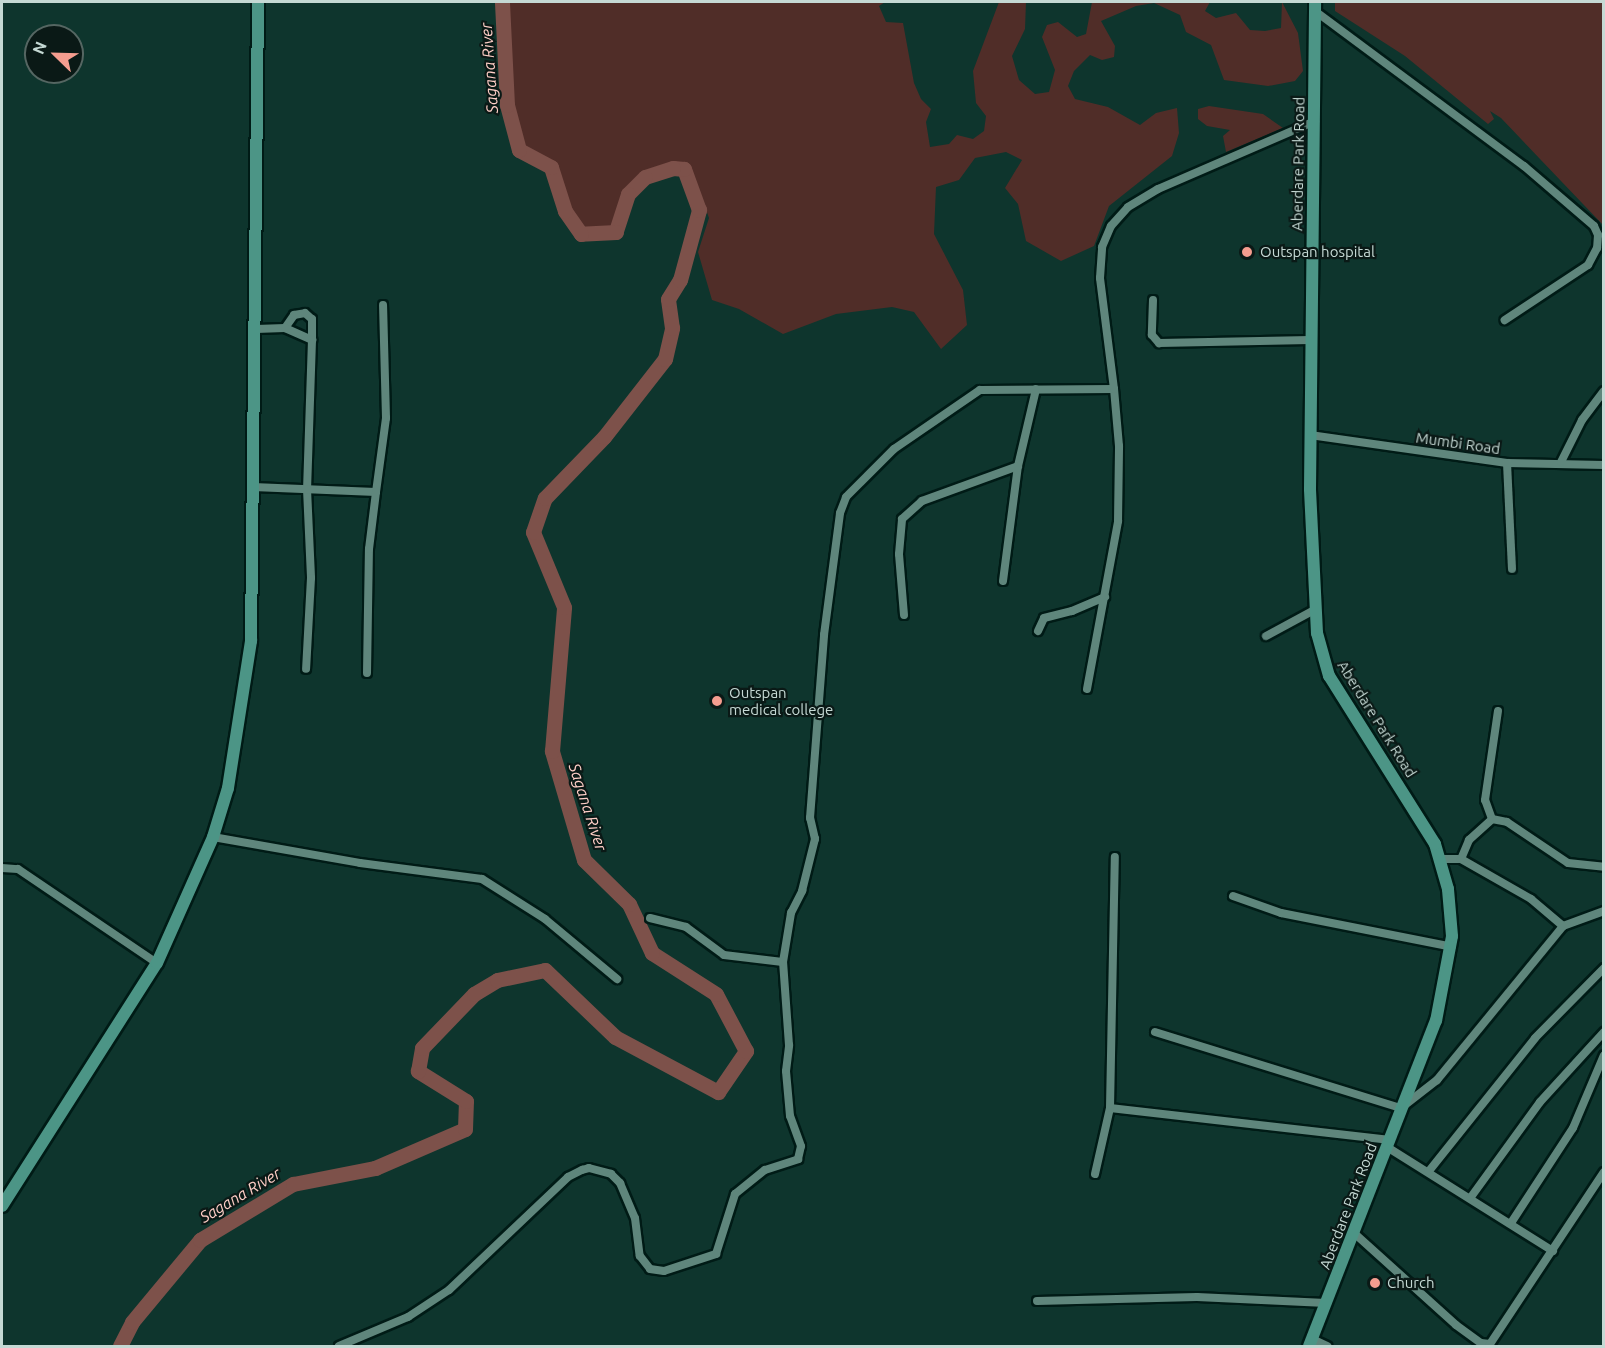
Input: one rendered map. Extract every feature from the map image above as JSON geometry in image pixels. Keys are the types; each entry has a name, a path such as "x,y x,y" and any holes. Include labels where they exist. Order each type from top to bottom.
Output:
{"street":[{"path":"2,1206 157,963 213,837 228,788 248,674 256,329 258,2"},
{"path":"1315,6 1524,166 1594,226 1598,235 1596,248 1588,265 1505,320"},
{"name":"Aberdare Park Road","path":"1311,1343 1436,1021 1452,947 1451,909 1442,859 1407,796 1329,676 1314,610 1310,340 1315,6"},
{"path":"1087,688 1105,597 1120,485 1114,389 1100,278 1102,247 1111,226 1128,207 1158,189 1315,121"},
{"path":"1153,300 1152,335 1159,343 1310,340"},
{"path":"367,673 369,549 386,418 383,305"},
{"path":"285,328 294,315 305,313 312,319 307,489 311,578 306,669"},
{"path":"256,329 285,328 312,340"},
{"path":"1003,582 1018,466 1036,389"},
{"path":"339,1347 408,1317 448,1290 568,1177 589,1168 611,1174 620,1183 635,1218 640,1256 650,1269 676,1270 716,1254 735,1194 765,1170 798,1159 801,1146 790,1116 786,1071 789,1045 783,962 791,913 802,891 815,838 810,818 824,635 840,513 846,497 894,449 980,390 1114,389"},
{"path":"1561,462 1582,420 1604,391"},
{"name":"Mumbi Road","path":"1310,435 1507,463 1561,462 1604,465"},
{"path":"1507,463 1512,569"},
{"path":"904,615 899,554 902,519 922,501 1018,466"},
{"path":"253,487 376,492"},
{"path":"1038,631 1044,618 1072,611 1105,597"},
{"path":"1266,636 1314,610"},
{"path":"1492,819 1485,800 1498,711"},
{"path":"1461,858 1469,840 1492,819"},
{"path":"1492,819 1507,822 1568,863 1604,867"},
{"path":"213,837 360,863 482,879 545,919 617,979"},
{"path":"1095,1174 1110,1108 1116,857"},
{"path":"1442,859 1461,858 1531,899 1563,926"},
{"path":"2,868 18,869 157,963"},
{"path":"1233,896 1281,914 1452,947"},
{"path":"1155,1032 1401,1108 1437,1080 1563,926 1604,911"},
{"path":"650,918 686,927 724,956 783,962"},
{"path":"1429,1171 1535,1038 1604,968"},
{"path":"1471,1197 1540,1102 1604,1032"},
{"path":"1511,1223 1573,1128 1604,1055"},
{"path":"1110,1108 1388,1144 1553,1251"},
{"path":"1354,1233 1402,1280 1485,1345 1495,1341 1604,1172"},
{"path":"1037,1301 1197,1297 1326,1303"},
{"path":"1311,1343 1327,1347"}],"shaded area":[{"path":"502,2 885,2 879,6 886,22 903,23 914,83 921,99 931,109 926,122 930,147 949,144 957,135 973,139 984,131 986,116 976,103 973,71 999,2 1026,2 1025,29 1012,56 1019,80 1035,94 1049,92 1055,70 1042,37 1047,25 1058,22 1077,37 1086,34 1092,2 1210,2 1205,11 1216,18 1236,13 1250,30 1265,31 1281,28 1282,2 1298,33 1303,71 1295,81 1268,86 1224,80 1211,45 1186,32 1180,15 1154,3 1136,6 1101,21 1115,46 1114,57 1102,60 1090,55 1074,71 1068,86 1075,99 1108,107 1140,125 1156,113 1177,108 1179,133 1172,156 1109,206 1094,246 1061,261 1026,241 1018,204 1005,188 1022,160 1006,152 975,158 959,180 936,187 934,234 963,290 967,325 941,349 914,312 892,307 836,314 783,334 739,309 712,300 698,252 709,218 697,184 684,169 645,177 628,194 616,232 581,234 565,211 551,167 519,150 507,105"},
{"path":"1335,2 1603,2 1603,225 1501,118 1490,111 1494,119 1488,124 1405,56 1335,11"},
{"path":"1209,106 1263,114 1283,128 1226,152 1223,136 1230,130 1207,126 1198,119 1198,109"}],"waterway":[{"name":"Sagana River","path":"120,1346 132,1322 200,1240 293,1184 375,1168 465,1129 466,1101 418,1071 422,1048 474,994 497,980 545,970 615,1037 718,1092 746,1051 716,994 652,953 629,904 584,860 552,751 564,607 533,532 545,498 604,437 665,359 672,328 668,299 680,280 699,210 684,169 673,168 645,177 628,194 616,232 581,234 565,211 551,167 519,150 507,105 502,2"}],"place":[{"name":"Outspan hospital","path":"1247,252"},
{"name":"Outspan medical college","path":"717,701"},
{"name":"Church","path":"1375,1283"}]}
